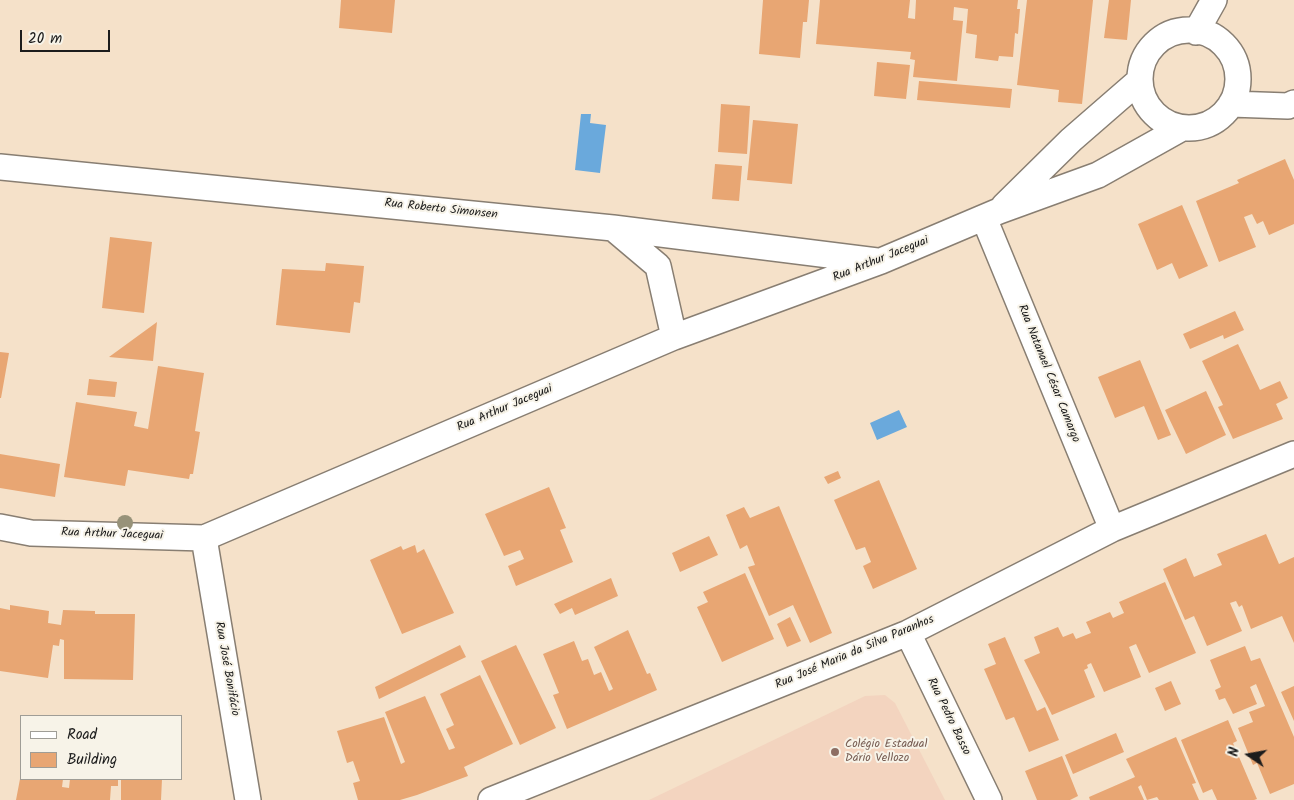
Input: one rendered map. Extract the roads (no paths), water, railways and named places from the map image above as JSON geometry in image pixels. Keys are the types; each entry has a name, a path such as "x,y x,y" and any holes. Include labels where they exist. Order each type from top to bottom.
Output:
{"street":[{"path":"1196,32 1214,0"},
{"path":"1188,30 1196,32 1205,33 1221,42 1234,60 1237,88 1231,104 1221,116 1209,124 1196,128 1182,128 1166,123 1152,112 1143,98 1140,80 1142,66 1148,52 1158,41 1171,34 1188,30"},
{"name":"Rua Arthur Jaceguai","path":"991,214 1071,140 1140,80"},
{"path":"1231,104 1288,106 1294,103"},
{"name":"Rua Arthur Jaceguai","path":"0,528 31,533 204,538 674,337 881,261 991,214 1098,175 1182,128"},
{"name":"Rua Roberto Simonsen","path":"0,167 614,228 881,261"},
{"name":"Rua Natanael César Camargo","path":"991,214 1112,529"},
{"path":"614,228 658,266 674,337"},
{"name":"Rua José Maria da Silva Paranhos","path":"491,800 908,633 1112,529 1294,454"},
{"name":"Rua José Bonifácio","path":"204,538 248,800"},
{"name":"Rua Pedro Basso","path":"908,633 989,800"}],"water":[{"path":"581,114 591,114 590,123 606,125 600,173 575,170"},
{"path":"899,410 907,427 877,440 870,423"}],"place":[{"name":"Colégio Estadual Dário Vellozo","path":"835,752"}]}
